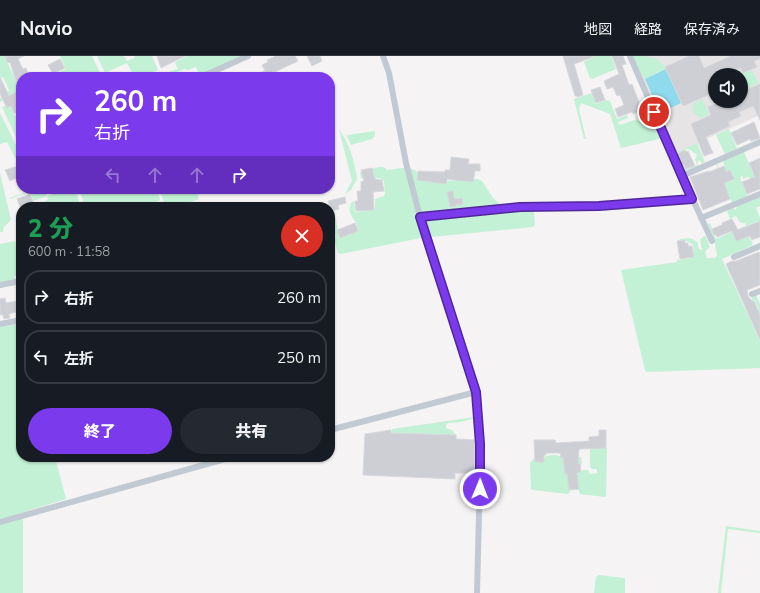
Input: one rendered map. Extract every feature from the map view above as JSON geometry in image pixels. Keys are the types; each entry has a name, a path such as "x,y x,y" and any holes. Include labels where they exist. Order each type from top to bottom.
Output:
{"street":[{"path":"212,72 248,56"},
{"path":"384,56 389,73 406,163 420,217 476,392 479,423 480,466 477,593"},
{"path":"630,56 692,199 712,241"},
{"path":"682,176 760,142"},
{"path":"701,218 760,194"},
{"path":"420,217 520,207 599,206 692,199"},
{"path":"734,257 760,246"},
{"path":"0,285 16,282"},
{"path":"752,294 760,291"},
{"path":"0,324 16,321"},
{"path":"335,429 476,392"},
{"path":"0,522 214,462"}],"shaded area":[{"path":"632,56 760,56 760,115 675,153"}],"green space":[{"path":"0,56 7,56 5,57 16,81 16,92 0,102 0,98 6,95 9,90 3,77 0,78"},
{"path":"60,56 92,56 100,72 60,72 66,69"},
{"path":"97,56 124,56 127,61 135,56 152,56 158,70 153,72 132,72 127,63 105,72"},
{"path":"187,56 243,56 207,72 198,72 196,67 188,70 184,69 178,72 168,72 178,69 175,62"},
{"path":"594,56 611,56 616,69 592,79 590,78 584,62"},
{"path":"633,56 644,56 657,59 664,65 666,70 644,79"},
{"path":"752,70 758,83 748,88 748,72"},
{"path":"592,93 596,104 606,100 610,101 617,119 627,115 628,118 618,122 619,125 651,115 653,116 663,138 621,148 610,114 581,103 579,109 586,139 584,139 574,99"},
{"path":"702,99 709,113 701,118 693,111 693,104"},
{"path":"2,107 11,107 16,116 16,137"},
{"path":"0,113 16,145 16,158 7,142 0,144"},
{"path":"339,129 346,140 351,153 357,179 351,190 345,194 352,181"},
{"path":"729,129 737,149 725,154 716,135"},
{"path":"375,131 375,136 372,139 351,145 347,136 348,135"},
{"path":"697,143 705,162 702,164 700,160 697,162 698,166 687,171 682,170 675,153","holes":["687,149 697,155 695,160 697,165 686,170 684,165 682,166 677,155"]},
{"path":"744,152 758,185 748,177 743,179 743,176 740,177 747,196 732,203 716,164 725,183 734,179 730,170 723,173 723,169 725,167 723,161"},
{"path":"379,167 384,167 387,170 403,168 415,170 419,179 442,181 478,179 482,181 493,198 500,204 520,206 534,212 535,225 533,227 421,238 341,254 338,253 335,242 335,215 339,236 356,230 357,225 350,213 351,203 354,201 355,212 373,210 375,208 375,199 384,196 385,193 384,181 380,178 361,178 360,172"},
{"path":"0,173 11,220 4,227 3,232 0,232"},
{"path":"21,194 24,194 10,199"},
{"path":"31,194 46,194 47,196 34,201"},
{"path":"53,194 77,194 79,202 43,202 48,200 47,196"},
{"path":"81,194 158,194 160,199 159,201 153,202 83,202"},
{"path":"161,194 198,194 199,199 190,202 164,202"},
{"path":"760,197 760,206 756,208 760,218 760,226 758,221 746,226 745,223 741,223 739,221 736,216 730,219 727,211 733,208 736,210 737,206"},
{"path":"710,223 716,239 745,226 753,245 722,259 748,315 759,310 754,300 751,298 756,295 760,304 760,314 750,319 760,342 760,368 646,372 621,270 677,262 677,260 694,257 693,245 680,239 690,238 694,240 698,243 700,250 702,249 700,240 706,236 710,247 705,251 707,258 715,258 717,255 715,241 708,224"},
{"path":"14,241 16,243 15,279 0,283 0,244"},
{"path":"16,324 16,462 56,462 66,499 2,519 23,517 23,593 0,593 0,327"},
{"path":"475,417 461,422 448,423 446,428 452,430 456,435 398,434 391,432 392,429"},
{"path":"474,429 477,430 477,477 475,484 469,484 466,479 469,475 474,473"},
{"path":"590,447 607,448 605,497 580,494 579,491 578,474 583,470 588,470 590,474 597,473 597,469 592,469 590,467"},
{"path":"555,455 581,457 582,464 567,472 570,492 568,494 531,489 530,463 533,459 542,459 546,456"},
{"path":"726,526 760,531 760,533 728,529 721,593 718,593"},
{"path":"599,575 625,578 625,593 594,593 596,577"}],"water":[{"path":"666,69 681,103 660,113 645,79"}],"building":[{"path":"24,56 18,59 23,69 26,68 27,72 16,72 16,81 10,62 8,63 5,57"},
{"path":"157,56 185,56 161,68"},
{"path":"276,56 295,56 298,61 275,72 262,72 265,71 262,65 268,62 267,60"},
{"path":"307,56 320,56 322,61 312,66"},
{"path":"563,56 593,56 574,64 583,95 577,97 575,96"},
{"path":"612,56 623,56 626,64 622,65 629,85 632,84 642,110 633,114 632,112 618,117 615,109 624,105 620,95 617,96 613,87 607,89 604,81 619,74"},
{"path":"689,56 699,56 704,68 731,56 760,56 760,59 754,61 757,67 748,71 748,68 708,68 708,95 683,106 665,67"},
{"path":"60,59 65,68 57,72 52,72 48,65"},
{"path":"0,77 9,96 16,92 16,113 14,113 11,106 7,108 0,94"},
{"path":"760,84 760,120 753,106 739,112 741,116 728,122 730,126 706,137 713,153 704,156 691,124 711,115 708,108 748,108 748,89"},
{"path":"600,87 605,100 596,103 591,90"},
{"path":"754,122 760,138 751,141 750,139 737,145 731,133"},
{"path":"685,150 686,152 688,151 695,166 686,169 684,165 682,166 677,154"},
{"path":"451,157 469,159 468,164 480,164 480,171 475,171 473,182 447,179 446,184 417,180 418,171 445,172 445,170 450,170"},
{"path":"760,158 760,189 747,194 742,182 755,177 749,163"},
{"path":"724,166 726,172 730,170 734,179 724,183 730,199 703,210 690,177"},
{"path":"16,167 16,178 10,181 5,170"},
{"path":"372,168 375,179 382,180 384,191 373,192 374,210 356,211 355,201 358,201 357,191 361,191 361,182 364,181 361,170"},
{"path":"453,191 454,199 462,198 463,204 450,207 447,192"},
{"path":"30,194 33,202 18,202 17,199"},
{"path":"345,197 346,203 338,205 339,209 335,210 335,202 328,201"},
{"path":"732,219 738,230 760,221 760,237 752,240 750,236 736,241 732,231 717,237 715,234 714,235 712,229"},
{"path":"355,223 358,231 340,238 337,230"},
{"path":"685,240 685,243 688,243 688,246 692,246 694,257 680,259 677,241"},
{"path":"759,252 760,285 747,290 748,296 752,301 754,301 760,315 760,340 726,264"},
{"path":"5,298 6,303 16,301 16,312 9,314 10,318 4,319 3,315 1,315 0,299"},
{"path":"391,430 391,433 456,435 456,439 475,440 474,473 455,473 455,479 363,475 365,434"},
{"path":"599,430 606,430 606,448 579,449 578,464 580,464 581,472 577,473 579,489 569,490 567,474 565,474 563,458 561,458 560,453 546,453 546,455 544,455 544,462 535,462 534,440 555,440 556,443 589,441 589,437 599,436"}],"route":[{"path":"480,489 480,444 476,392 420,217 520,207 599,206 692,199 654,112"}]}
